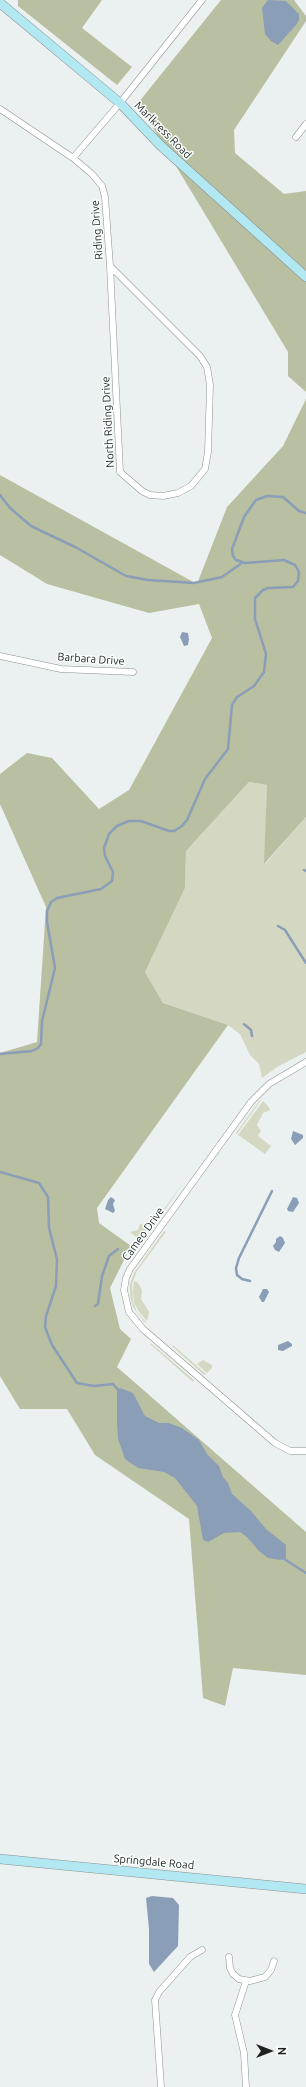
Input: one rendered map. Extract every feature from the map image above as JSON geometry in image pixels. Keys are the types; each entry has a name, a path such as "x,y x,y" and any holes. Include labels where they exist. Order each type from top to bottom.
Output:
{"street":[{"path":"73,158 120,103 202,0"},
{"name":"Marlkress Road","path":"0,3 120,103 160,144 306,277"},
{"name":"Riding Drive","path":"0,109 73,158 92,174 102,186 105,197 110,266"},
{"path":"296,137 306,124"},
{"name":"North Riding Drive","path":"110,266 200,356 207,367 210,385 208,452 205,469 191,486 178,493 163,496 150,494 142,491 120,472 110,266"},
{"name":"Barbara Drive","path":"0,656 61,669 133,672"},
{"name":"Cameo Drive","path":"306,1062 269,1084 251,1102 130,1269 126,1278 124,1290 129,1312 143,1329 278,1446 290,1451 306,1451"},
{"name":"Springdale Road","path":"0,1859 306,1889"},
{"path":"162,2087 155,2000 159,1992 190,1957 202,1950"},
{"path":"229,1957 230,1968 234,1974 246,1981 254,1981 265,1977 271,1970 274,1961"},
{"path":"246,1981 235,2015 244,2054 246,2087"}],"green space":[{"path":"18,0 102,0 82,28 132,67 117,85 18,6"},
{"path":"221,0 294,0 306,16 306,21 234,130 235,153 284,194 306,191 306,392 288,376 288,352 138,103"},
{"path":"306,399 306,817 264,864 267,785 249,782 186,851 185,888 145,972 163,1003 228,1025 97,1208 99,1223 131,1246 110,1288 120,1329 131,1339 117,1367 306,1532 306,1675 233,1668 225,1706 203,1698 189,1519 95,1455 67,1409 20,1409 0,1376 0,1053 37,1042 46,907 0,804 0,774 27,753 52,758 99,809 129,790 212,638 199,604 149,613 47,584 0,555 0,475 197,584 227,507 283,446"},
{"path":"249,782 267,785 265,864 306,817 306,1052 277,1067 262,1078 259,1064 250,1055 240,1034 228,1025 163,1003 145,972 185,888 186,851"},
{"path":"261,1100 237,1134 236,1133"},
{"path":"263,1101 270,1110 263,1113 257,1125 261,1131 258,1136 271,1146 265,1154 238,1135"},
{"path":"185,1180 154,1226 152,1226"},
{"path":"140,1224 147,1225 147,1230 140,1240 130,1232 138,1230"},
{"path":"164,1231 166,1232 137,1271 132,1284 133,1302 137,1312 146,1322 145,1323 133,1307 130,1296 130,1284 134,1273"},
{"path":"134,1281 138,1283 142,1290 141,1299 149,1312 147,1321 134,1303"},
{"path":"150,1344 152,1344 194,1380 193,1382"},
{"path":"173,1345 206,1374 204,1375 172,1346"},
{"path":"203,1360 212,1365 212,1368 207,1373 197,1364"}],"water":[{"path":"268,0 286,1 299,14 299,20 296,25 278,45 271,41 265,34 262,8"},
{"path":"182,632 188,633 188,645 184,646 180,637"},
{"path":"293,1131 303,1135 303,1138 295,1145 291,1139"},
{"path":"111,1197 115,1200 113,1204 115,1211 113,1213 105,1209 108,1200"},
{"path":"293,1197 297,1198 299,1203 293,1212 288,1211 287,1209"},
{"path":"280,1236 283,1238 285,1243 279,1252 275,1250 273,1246 276,1239"},
{"path":"263,1289 267,1289 269,1292 264,1302 262,1302 259,1297"},
{"path":"288,1341 292,1344 292,1346 283,1351 278,1350 278,1345"},
{"path":"120,1388 133,1393 145,1416 159,1423 169,1423 182,1428 199,1440 207,1454 219,1466 232,1494 251,1511 266,1529 286,1545 286,1558 281,1560 268,1558 240,1532 224,1533 208,1542 203,1540 197,1506 175,1478 164,1472 138,1468 125,1459 118,1439 117,1391"},
{"path":"152,1896 173,1898 179,1905 178,1946 154,1972 149,1964 149,1929 146,1898"}],"waterway":[{"path":"0,495 10,508 31,526 77,548 126,576 148,580 194,583 222,577 242,563"},
{"path":"0,1054 32,1051 38,1048 41,1044 42,1021 55,968 47,922 47,911 51,902 57,898 101,889 112,881 113,872 105,856 104,848 109,834 117,826 129,821 141,821 169,831 174,831 182,826 187,820 205,779 228,749 232,705 237,697 254,686 264,672 266,654 255,619 255,598 263,590 268,588 293,587 298,581 299,572 295,565 284,560 245,563 236,560 233,556 232,549 244,517 256,500 267,496 283,497 299,511 306,513"},
{"path":"278,926 285,930 306,963"},
{"path":"244,1024 251,1030 252,1036"},
{"path":"0,1172 39,1183 48,1197 49,1228 57,1259 56,1286 46,1316 45,1327 52,1345 77,1383 94,1386 113,1384 120,1392"},
{"path":"250,1281 242,1279 237,1275 236,1268 239,1258 272,1191"},
{"path":"95,1306 98,1304 102,1276 109,1256 118,1249"},
{"path":"281,1557 306,1573"}]}
